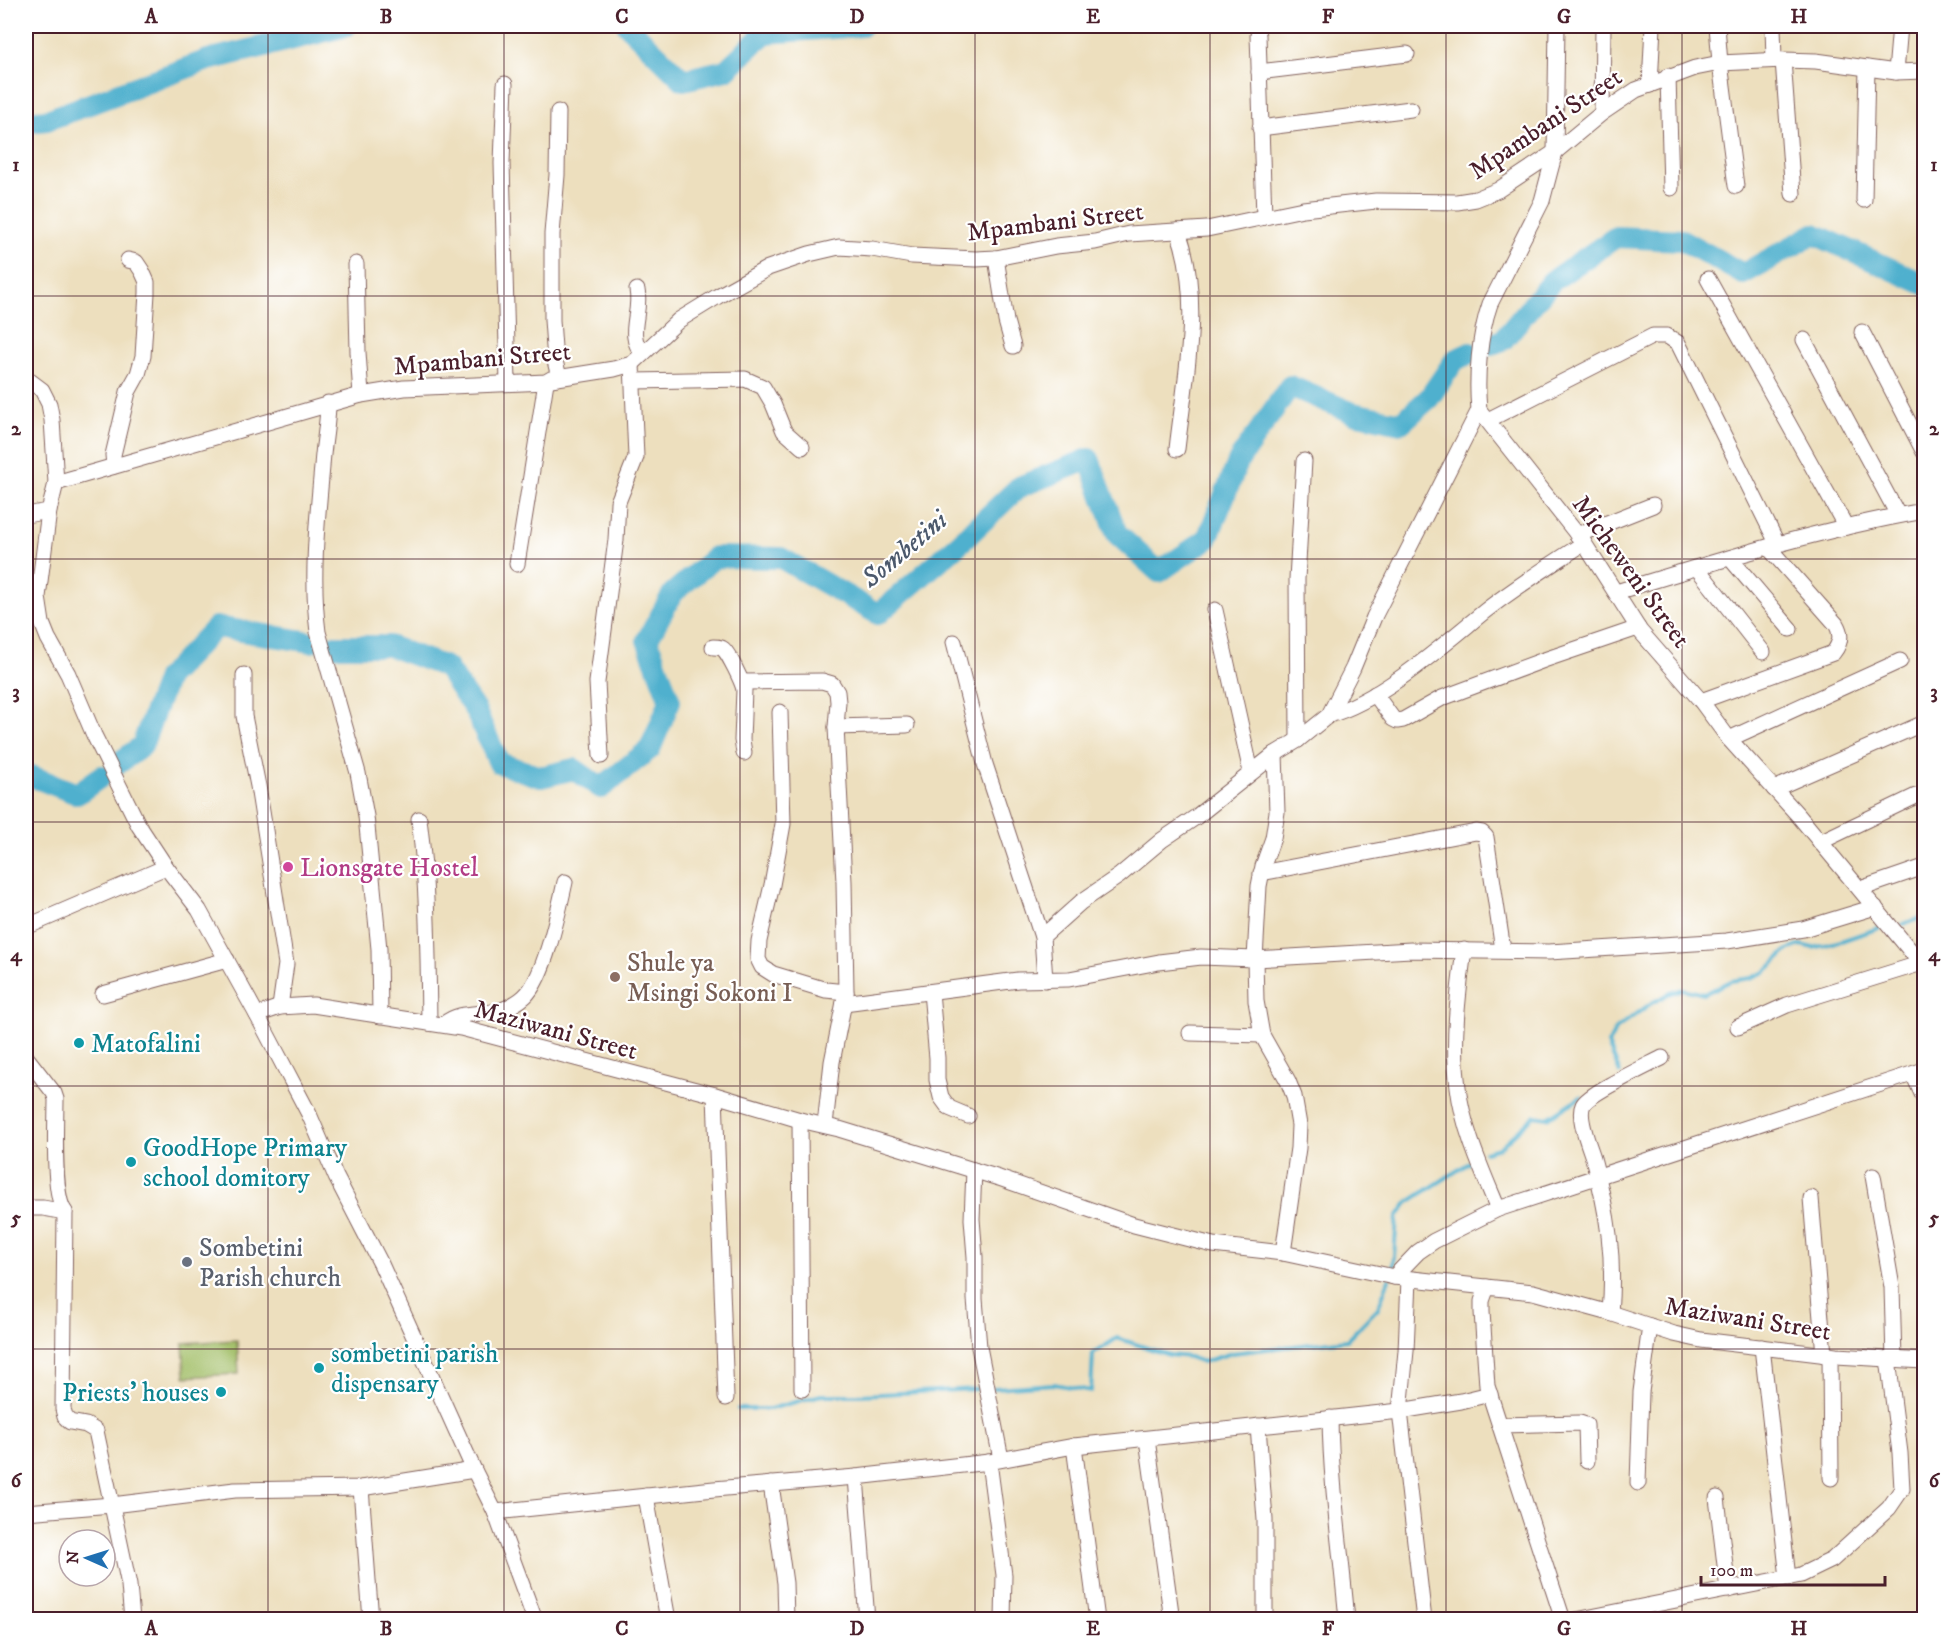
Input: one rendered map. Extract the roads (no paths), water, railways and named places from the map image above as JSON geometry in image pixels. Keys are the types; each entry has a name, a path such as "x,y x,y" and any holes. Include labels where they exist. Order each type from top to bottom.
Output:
{"street":[{"path":"1484,415 1478,395 1484,320 1542,201 1555,152 1557,26"},
{"path":"1602,114 1603,26"},
{"path":"1650,85 1653,26"},
{"path":"1717,26 1736,186"},
{"path":"1773,26 1779,60 1793,194"},
{"path":"1896,72 1900,26"},
{"path":"1258,35 1264,218"},
{"path":"1259,72 1407,54"},
{"name":"Mpambani Street","path":"56,483 361,394 404,388 553,380 614,369 637,358 679,320 768,268 839,247 873,249 912,256 996,258 1056,246 1095,242 1129,234 1206,229 1303,209 1376,201 1457,202 1476,199 1498,190 1555,152 1636,90 1668,76 1695,68 1720,63 1779,60 1816,61 1896,72 1924,71"},
{"path":"1864,200 1867,68"},
{"path":"1668,76 1671,188"},
{"path":"505,84 502,163 508,383"},
{"path":"1260,128 1411,110"},
{"path":"517,564 555,360 552,320 552,234 557,175 558,112"},
{"path":"1177,449 1191,309 1186,253 1178,231"},
{"path":"996,258 1006,321 1013,346"},
{"path":"114,466 113,455 128,392 138,374 143,356 147,282 135,262 128,260"},
{"path":"356,264 361,394"},
{"path":"1708,279 1846,527"},
{"path":"601,756 597,682 616,540 618,502 636,457 634,381 637,358 633,331 639,306 637,290"},
{"path":"1862,332 1924,452"},
{"path":"1329,715 1353,668 1374,617 1484,415 1653,336 1667,336 1677,343 1773,546 1839,629 1840,643 1833,652 1701,701"},
{"path":"1804,340 1898,515"},
{"path":"26,378 42,390 49,404 52,420 56,483 38,597 42,623 48,638 68,674 94,735 139,826 166,867 199,910 309,1114 336,1177 381,1264 495,1512 535,1620"},
{"path":"634,381 745,379 763,387 784,431 802,447"},
{"path":"328,403 316,539 316,615 318,632 358,773 366,816 379,949 380,1016"},
{"name":"Micheweni Street","path":"1484,415 1581,539 1638,628 1701,701 1729,739 1820,842 1923,965"},
{"path":"1298,740 1297,579 1304,461"},
{"path":"1042,937 1081,902 1119,876 1162,840 1329,715 1347,710 1411,669 1581,539 1653,505"},
{"path":"1616,592 1773,546 1924,510"},
{"path":"26,514 50,511"},
{"path":"1730,558 1790,628"},
{"path":"1697,567 1763,652"},
{"path":"1215,610 1251,772"},
{"path":"1375,694 1393,719 1403,720 1442,698 1638,628"},
{"path":"954,642 985,764 1042,937 1045,980"},
{"path":"713,647 726,652 742,682 744,753"},
{"path":"1729,739 1900,661"},
{"path":"244,675 244,716 286,964 279,1007"},
{"path":"742,682 822,681 831,684 837,692 836,727 844,882 845,998 832,1062 832,1127"},
{"path":"780,712 783,824 759,941 758,959 762,967 773,974 845,998 931,992 1018,980 1069,979 1159,962 1201,957 1255,959 1411,950 1549,952 1727,941 1803,929 1875,907"},
{"path":"1774,789 1924,723"},
{"path":"836,727 907,725"},
{"path":"1275,754 1278,795 1276,825 1261,873 1255,959 1256,1001 1262,1035 1288,1081 1296,1104 1299,1125 1298,1148 1282,1253"},
{"path":"1820,842 1916,796"},
{"path":"419,819 436,1024 460,1015 502,1010 526,996 538,974 554,930 565,882"},
{"path":"1261,873 1476,832 1482,833 1486,837 1503,950"},
{"path":"26,927 166,867"},
{"path":"1860,889 1924,867"},
{"path":"1464,950 1457,1000 1455,1052 1458,1088 1475,1151 1498,1209"},
{"path":"103,994 227,960"},
{"path":"1738,1027 1787,1005 1923,965"},
{"path":"931,992 937,1080 941,1097 949,1108 968,1116"},
{"name":"Maziwani Street","path":"257,1015 279,1007 313,1005 436,1024 832,1127 974,1170 1134,1225 1213,1245 1282,1253 1394,1277 1533,1292 1701,1340 1827,1355 1924,1361"},
{"path":"1190,1033 1262,1035"},
{"path":"26,1057 54,1093 57,1181 61,1207 65,1212 63,1409 65,1417 70,1422 86,1425 96,1431 129,1585 132,1620"},
{"path":"1610,1313 1613,1284 1612,1250 1598,1176 1581,1114 1584,1104 1591,1096 1662,1058"},
{"path":"1424,1620 1400,1411 1406,1351 1394,1277 1418,1252 1434,1241 1498,1209 1919,1072 1924,1098"},
{"path":"715,1095 726,1398"},
{"path":"801,1120 802,1389"},
{"path":"974,1170 972,1219 975,1299 979,1347 995,1460 1004,1575 1003,1620"},
{"path":"1576,1620 1801,1575 1832,1560 1889,1508 1902,1489 1903,1473 1891,1359 1893,1296 1873,1176"},
{"path":"1811,1198 1827,1355 1831,1478"},
{"path":"26,1208 65,1212"},
{"path":"1492,1287 1482,1301 1486,1373 1490,1394 1563,1620"},
{"path":"1638,1483 1641,1392 1650,1326"},
{"path":"1762,1347 1788,1578"},
{"path":"495,1512 856,1477 995,1460 1074,1446 1400,1411 1490,1394"},
{"path":"1330,1418 1331,1470 1337,1509 1347,1620"},
{"path":"1500,1425 1580,1423 1586,1425 1587,1461"},
{"path":"1258,1426 1265,1520 1265,1620"},
{"path":"1147,1438 1172,1620"},
{"path":"1074,1446 1097,1620"},
{"path":"26,1512 112,1505 223,1491 361,1488 474,1470"},
{"path":"856,1477 867,1620"},
{"path":"771,1484 785,1583 786,1620"},
{"path":"361,1488 371,1620"},
{"path":"646,1496 668,1620"},
{"path":"1717,1498 1728,1590"}],"waterway":[{"path":"26,122 47,120 208,60 346,26"},
{"path":"628,26 683,80 726,70 765,33 861,26"},
{"name":"Sombetini","path":"1492,344 1503,340 1552,281 1616,237 1682,240 1743,274 1814,234 1924,284"},
{"name":"Sombetini","path":"332,646 389,646 446,667 475,710 499,763 541,777 574,769 601,788 650,749 670,701 647,640 673,593 715,557 781,558 878,614 961,542 1019,487 1089,459 1117,534 1159,572 1207,539 1239,460 1290,386 1353,413 1401,423 1429,398 1455,360 1470,353"},
{"name":"Sombetini","path":"120,762 142,746 167,678 216,627 311,642"},
{"name":"Sombetini","path":"26,774 77,794 102,776"},
{"path":"1903,924 1924,917"},
{"path":"1620,1073 1608,1044 1616,1029 1650,1004 1683,989 1704,994 1731,981 1751,978 1765,972 1788,950 1801,945 1813,948 1879,928"},
{"path":"1485,1152 1499,1148 1534,1116 1548,1118 1581,1097"},
{"path":"1393,1269 1397,1217 1407,1203 1469,1163"},
{"path":"994,1388 1054,1384 1091,1391 1093,1354 1117,1338 1169,1355 1189,1357 1203,1362 1232,1353 1347,1340 1378,1308 1389,1279"},
{"path":"738,1409 770,1409 821,1395 977,1389"}],"place":[{"name":"Lionsgate Hostel","path":"288,867"},
{"name":"Shule ya Msingi Sokoni I","path":"615,977"},
{"name":"Matofalini","path":"79,1043"},
{"name":"GoodHope Primary school domitory","path":"131,1162"},
{"name":"Sombetini Parish church","path":"187,1262"},
{"name":"sombetini parish dispensary","path":"319,1368"},
{"name":"Priests' houses","path":"221,1392"}]}
